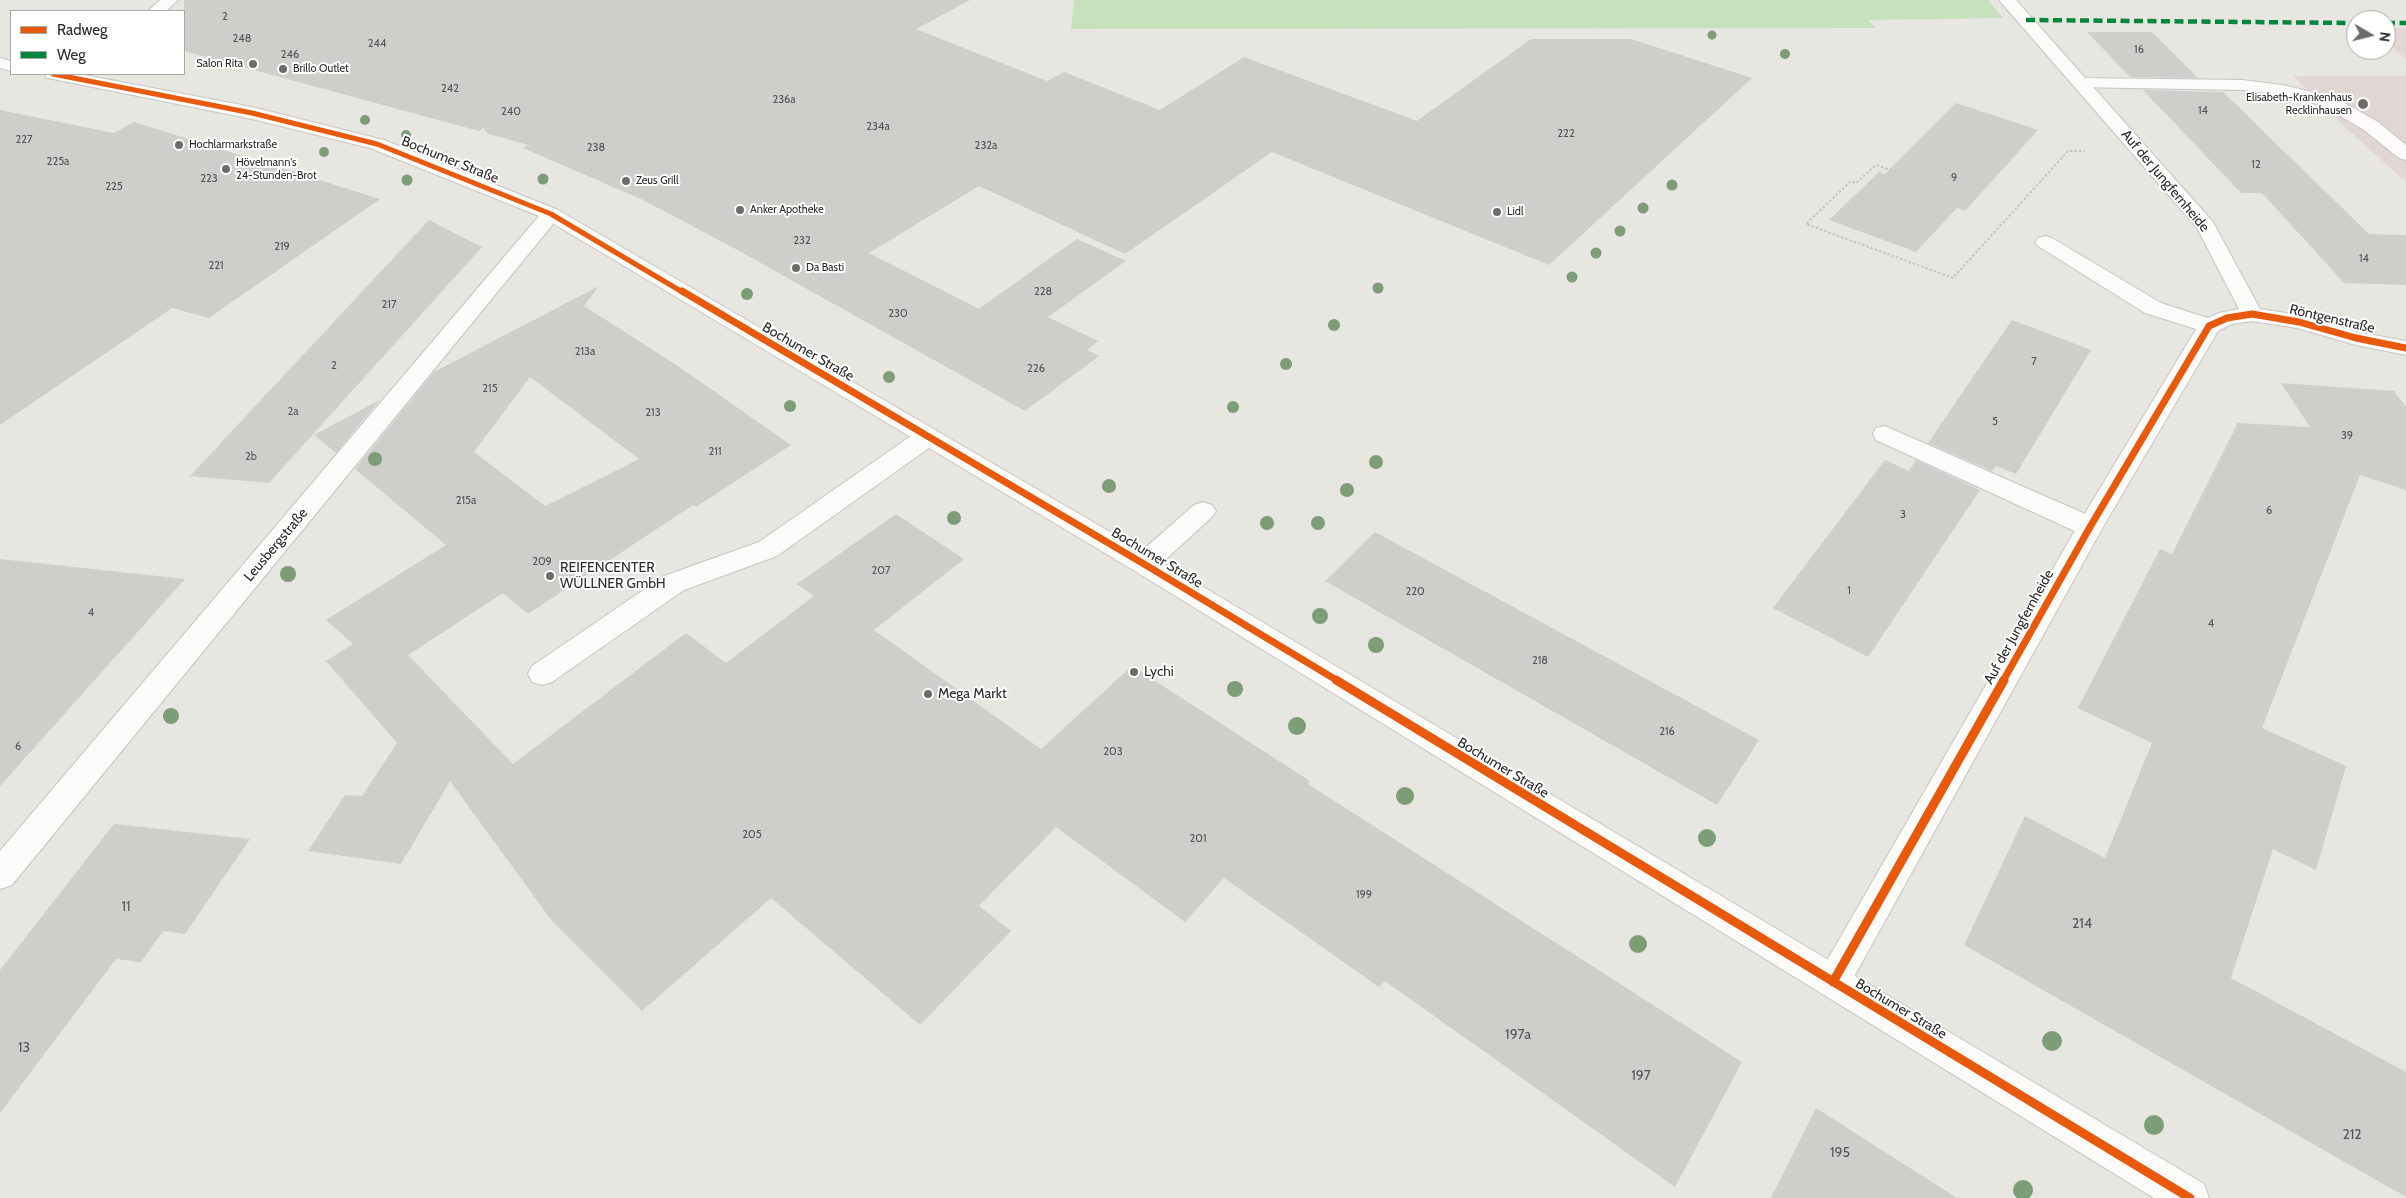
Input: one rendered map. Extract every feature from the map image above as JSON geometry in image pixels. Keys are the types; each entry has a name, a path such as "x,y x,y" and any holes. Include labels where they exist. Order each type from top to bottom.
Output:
{"street":[{"path":"157,10 170,0"},
{"name":"Auf der Jungfernheide","path":"2007,0 2206,226 2252,314"},
{"name":"Bochumer Straße","path":"65,75 252,113 377,144 551,214 1144,564 2190,1198"},
{"path":"2081,83 2243,84 2282,90 2328,101 2371,126 2406,154"},
{"name":"Leusbergstraße","path":"0,875 551,214"},
{"path":"2045,242 2153,308 2209,326 2227,318 2252,314"},
{"name":"Röntgenstraße","path":"2252,314 2299,322 2356,338 2406,348"},
{"name":"Auf der Jungfernheide","path":"1833,982 2090,527 2209,326"},
{"path":"1885,434 2090,527"},
{"path":"542,674 674,583 768,549 927,436"},
{"path":"1144,564 1203,511"}],"path":[{"path":"1896,172 1876,165 1856,183 1851,181 1806,224 1953,278 2068,151 2140,151"}],"shaded area":[{"path":"2396,28 2406,28 2406,59 2396,50"},
{"name":"Elisabeth-Krankenhaus Recklinhausen","path":"2293,76 2406,76 2406,182 2349,131"}],"green space":[{"path":"1074,0 1988,0 2003,18 1869,20 1875,28 1071,29"}],"building":[{"path":"184,0 970,0 916,29 1047,81 1064,72 1160,110 1244,57 1417,121 1531,39 1631,39 1752,78 1549,265 1272,152 1125,254 979,186 869,253 979,309 1077,239 1126,261 1048,317 1098,341 1087,350 1099,356 1025,411 734,248 643,200 523,148 528,145 489,134 483,128 479,131 185,51"},
{"path":"2087,32 2152,32 2198,78 2130,77"},
{"path":"2143,90 2223,92 2369,234 2406,235 2406,285 2344,283 2262,193 2241,193"},
{"path":"1956,103 2038,130 1965,211 1957,208 1916,252 1829,220 1879,172 1885,174"},
{"path":"0,110 114,133 134,122 380,199 209,318 172,308 0,425"},
{"path":"429,220 482,247 269,483 190,476"},
{"path":"599,286 584,306 675,364 791,445 696,507 693,505 528,614 503,593 408,655 513,764 686,633 726,663 814,596 797,584 896,514 964,559 874,630 1041,749 1132,666 1310,781 1308,784 1742,1062 1675,1187 1385,981 1379,987 1224,878 1185,922 1056,827 979,906 1011,931 920,1025 771,898 642,1011 552,921 450,781 401,864 308,851 345,795 362,796 397,743 326,661 353,644 326,620 446,545 355,469 434,372","holes":["530,377 639,459 545,506 474,452"]},
{"path":"2012,320 2091,350 2016,474 1996,466 1992,471 1928,443"},
{"path":"2281,383 2394,391 2406,407 2406,490 2360,475 2262,728 2346,766 2316,870 2273,849 2231,978 2406,1072 2406,1197 1964,945 2025,816 2105,858 2152,743 2078,708 2160,549 2172,554 2238,423 2310,427"},
{"path":"380,400 336,453 314,435"},
{"path":"1885,460 1909,471 1916,460 1980,490 1868,657 1773,608"},
{"path":"1375,532 1759,740 1717,805 1325,581"},
{"path":"0,559 185,579 0,786"},
{"path":"114,824 250,839 185,934 163,931 141,962 116,959 0,1113 0,970"},
{"path":"1816,1108 1957,1198 1771,1198"}],"marked path":[{"path":"2026,20 2346,23"},
{"path":"2396,23 2406,23"}],"cycle path":[{"path":"58,75 252,113 377,144 551,214 1144,564 2190,1198"},
{"path":"1833,982 2090,527 2209,326 2227,318 2252,314 2299,322 2356,338 2406,348"}],"place":[{"name":"Salon Rita","path":"253,64"},
{"name":"Brillo Outlet","path":"283,69"},
{"name":"Elisabeth-Krankenhaus Recklinhausen","path":"2363,104"},
{"name":"Hochlarmarkstraße","path":"179,145"},
{"name":"Hövelmann's 24-Stunden-Brot","path":"226,169"},
{"name":"Zeus Grill","path":"626,181"},
{"name":"Anker Apotheke","path":"740,210"},
{"name":"Lidl","path":"1497,212"},
{"name":"Da Basti","path":"796,268"},
{"name":"REIFENCENTER WÜLLNER GmbH","path":"550,576"},
{"name":"Lychi","path":"1134,672"},
{"name":"Mega Markt","path":"928,694"}]}
